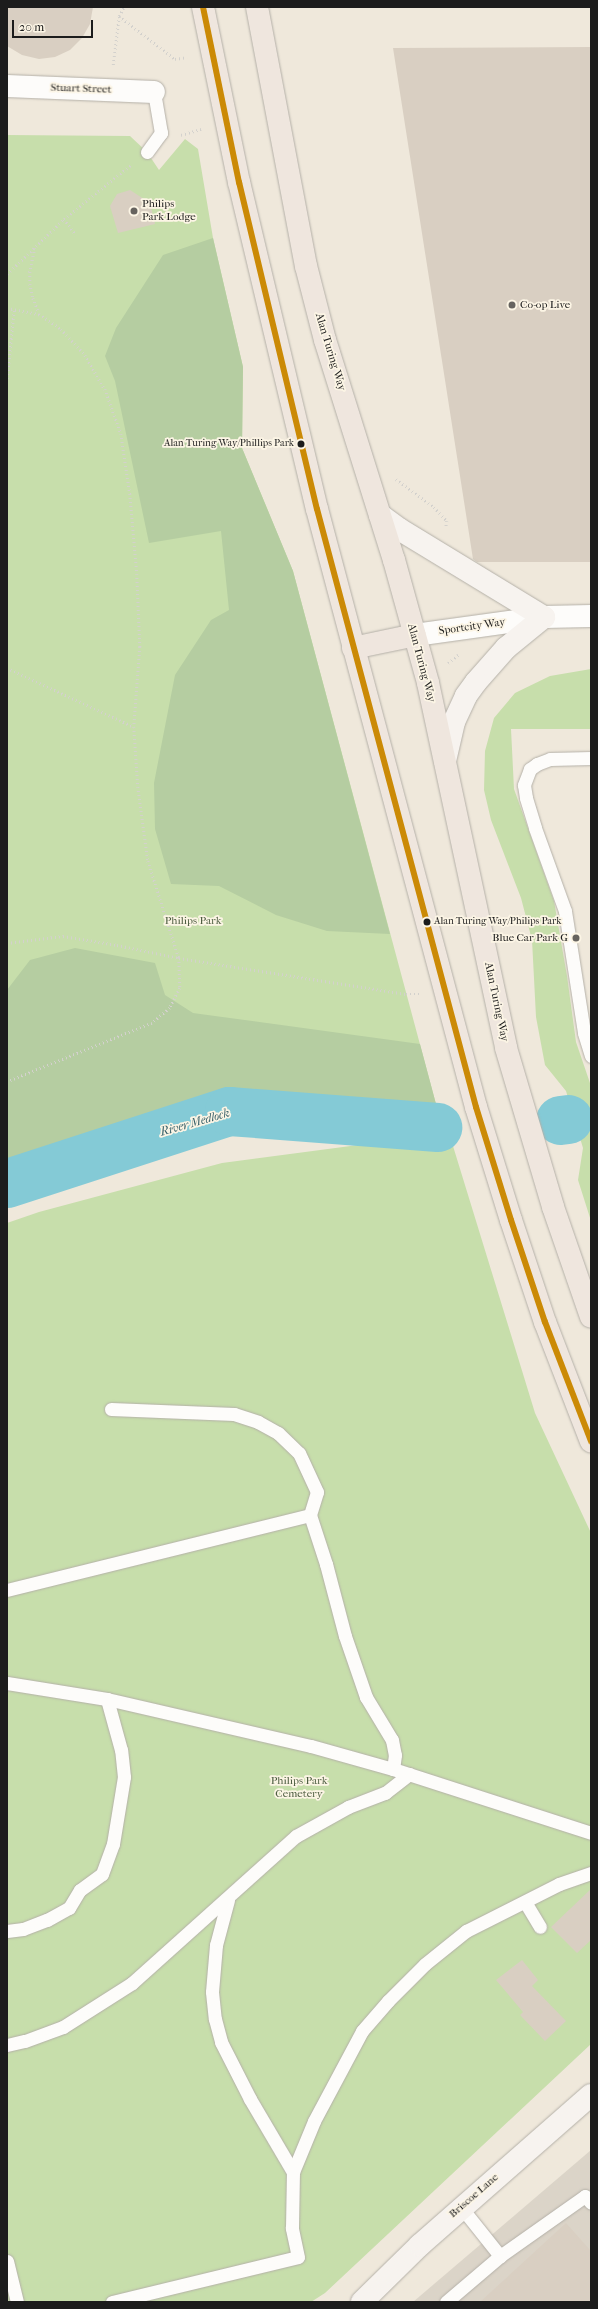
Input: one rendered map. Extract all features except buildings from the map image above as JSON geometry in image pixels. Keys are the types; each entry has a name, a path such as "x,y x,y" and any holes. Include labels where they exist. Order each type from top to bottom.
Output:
{"highway":[{"path":"203,7 239,182 317,509 476,1107 511,1220 545,1322 591,1442"},
{"name":"Alan Turing Way","path":"257,7 306,266 325,340 380,515 415,635 445,761 506,1048 552,1207 591,1317"},
{"name":"Sportcity Way","path":"353,648 415,635"}],"street":[{"name":"Stuart Street","path":"7,86 110,89 154,92"},
{"path":"380,515 399,529 544,617 506,648 476,682 454,722 445,761"},
{"name":"Sportcity Way","path":"415,635 544,617 591,616"},
{"name":"Briscoe Lane","path":"362,2302 461,2207 591,2095"}],"lane":[{"path":"146,152 160,133 154,92"},
{"path":"591,758 550,759 537,764 530,769 524,785 526,798 535,828 565,911 584,1033 591,1056"},
{"path":"111,1409 234,1414 258,1422 278,1433 294,1448 306,1466 317,1492 310,1515 326,1564 345,1636 366,1697 392,1740 395,1755 393,1769"},
{"path":"7,1590 310,1515"},
{"path":"7,1683 107,1699 311,1746 393,1769 591,1833"},
{"path":"7,1931 23,1929 53,1917 69,1908 80,1890 102,1874 113,1844 124,1777 121,1750 107,1699"},
{"path":"7,2045 25,2041 63,2027 132,1983 228,1900 296,1836 348,1807 385,1793 409,1774"},
{"path":"112,2302 298,2257 292,2228 293,2172 314,2121 362,2031 388,2001 425,1964 466,1931 559,1884 591,1873"},
{"path":"228,1900 216,1945 212,1992 215,2019 221,2042 246,2092 293,2172"},
{"path":"525,1902 540,1927"},
{"path":"446,2302 500,2256 585,2196 591,2203"},
{"path":"461,2207 500,2256"},
{"path":"7,2262 17,2302"}],"path":[{"path":"110,89 119,16 124,7"},
{"path":"119,16 176,59 212,52"},
{"path":"185,136 201,130"},
{"path":"7,274 64,220 146,152"},
{"path":"64,220 76,235"},
{"path":"35,248 30,272 30,284 39,314"},
{"path":"7,308 39,314 61,329 85,355 105,389 121,434 130,494 137,574 140,647 134,727 138,787 148,861 179,958 180,988 170,1008 152,1022 7,1082"},
{"path":"7,379 14,309"},
{"path":"442,667 459,655"},
{"path":"7,668 134,727"},
{"path":"7,943 63,936 117,945 179,958 406,994 448,998"}],"shaded area":[{"path":"591,2150 591,2302 413,2302"}],"green space":[{"name":"Philips Park","path":"7,135 130,136 147,152 159,170 185,139 198,149 213,238 243,367 242,448 293,571 440,1119 228,1105 7,1178"},
{"path":"213,238 243,367 242,448 293,571 390,934 327,931 276,915 219,886 171,884 155,829 154,783 175,675 211,620 229,610 221,531 149,543 115,381 105,356 116,328 163,255"},
{"path":"591,669 591,729 511,729 514,789 554,901 567,976 576,1042 591,1086 591,1221 578,1180 583,1148 566,1091 545,1065 536,1017 532,940 521,898 491,820 484,790 485,751 494,718 515,693 550,676"},
{"path":"75,948 155,963 165,995 193,1013 420,1044 440,1119 228,1105 7,1178 7,990 30,960"},
{"name":"Philips Park Cemetery","path":"449,1133 535,1413 591,1533 591,2044 325,2293 311,2302 7,2302 7,1223 39,1212 222,1163"}],"waterway":[{"name":"River Medlock","path":"7,1183 229,1111 437,1127"},
{"name":"River Medlock","path":"560,1120 568,1119"}],"transit line":[{"path":"203,7 239,182 317,509 476,1107 511,1220 545,1322 591,1441"}],"place":[{"name":"Philips Park Lodge","path":"134,211"},
{"name":"Co-op Live","path":"512,305"},
{"name":"Alan Turing Way/Phillips Park","path":"301,444"},
{"name":"Alan Turing Way/Philips Park","path":"427,922"},
{"name":"Blue Car Park G","path":"576,938"}]}
